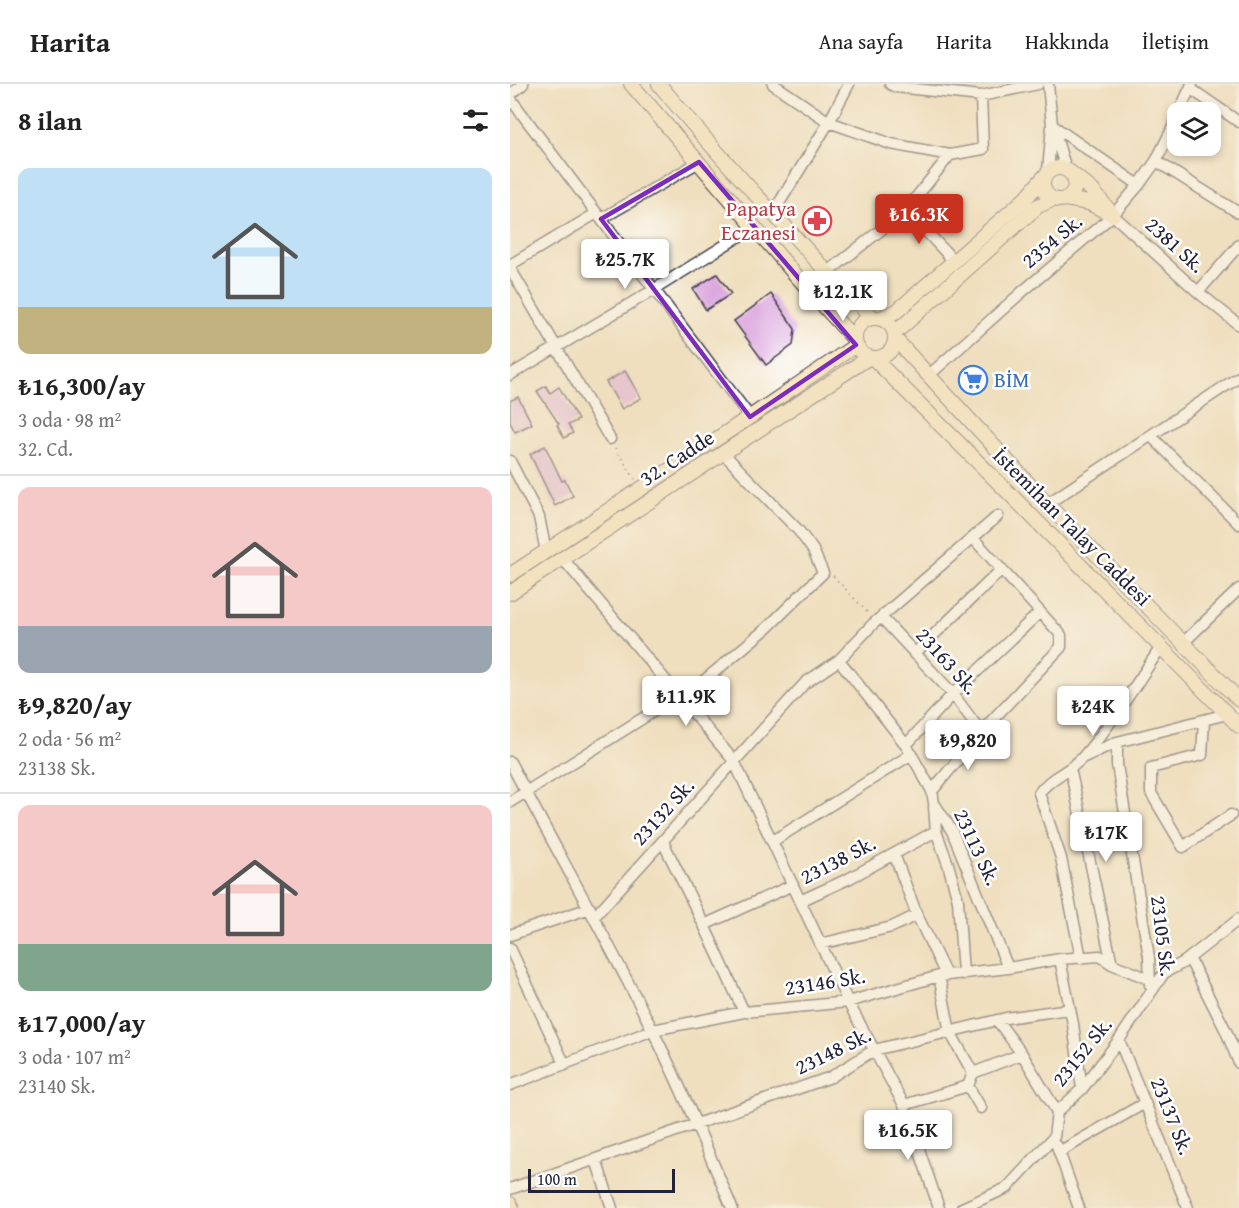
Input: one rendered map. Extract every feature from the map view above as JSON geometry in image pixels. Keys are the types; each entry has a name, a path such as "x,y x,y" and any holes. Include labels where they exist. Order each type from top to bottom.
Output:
{"main road":[{"path":"632,84 855,342 862,355 871,358 885,356 890,352 895,337 1038,206 1073,192 1075,181 1068,170"},
{"path":"659,84 772,213 828,272 877,318 892,327 895,337"},
{"path":"855,342 855,333 862,323 897,311 1026,198 1055,168 1068,170 1093,191 1113,215"},
{"path":"1046,175 1043,189 1050,197 1089,203 1113,215"},
{"name":"İstemihan Talay Caddesi","path":"895,337 928,376 1047,504 1239,700"},
{"name":"32. Cadde","path":"510,575 750,417 855,342"},
{"name":"İstemihan Talay Caddesi","path":"871,358 1239,726"},
{"name":"32. Cadde","path":"510,593 871,358"},
{"path":"510,1204 512,1208"}],"street":[{"path":"523,84 510,97 750,417"},
{"path":"773,84 828,122 891,144 950,155 983,149 981,96"},
{"path":"772,213 849,84"},
{"path":"890,84 896,87 981,96 1038,84"},
{"path":"1046,175 1052,125 1048,84"},
{"path":"1184,102 1191,86 1239,122"},
{"path":"1052,125 1068,170"},
{"path":"1052,125 1139,185"},
{"name":"2354 Sk.","path":"928,376 1113,215 1139,185 1156,161 1167,139"},
{"path":"828,272 906,210 950,155"},
{"path":"1156,161 1239,213"},
{"path":"610,439 510,266 699,162"},
{"path":"906,210 954,261"},
{"name":"2381 Sk.","path":"1113,215 1198,292 1237,320"},
{"path":"510,375 754,227"},
{"path":"1198,292 1239,245"},
{"path":"1047,504 1239,377"},
{"path":"1151,436 1239,524"},
{"path":"510,802 659,708 682,699 767,628 823,573 813,550 799,531 723,453"},
{"path":"510,461 539,517 546,552"},
{"name":"23132 Sk.","path":"592,912 663,842 805,683 839,660 878,619 998,516"},
{"path":"932,791 981,732 1061,647 1061,635 973,538"},
{"path":"563,559 734,761 800,901"},
{"path":"914,654 1002,569"},
{"path":"1183,643 1239,589"},
{"path":"773,842 909,749 953,694 1040,612"},
{"name":"23163 Sk.","path":"878,619 953,694 981,732"},
{"path":"1081,958 1061,858 1039,793 1044,785 1081,759 1117,712 1161,647"},
{"name":"23113 Sk.","path":"839,660 909,749 932,791 934,803 952,831 1008,969"},
{"path":"1081,759 1117,742 1227,714"},
{"path":"1204,720 1202,755 1151,768 1151,793 1183,847 1231,815"},
{"name":"23105 Sk.","path":"1117,742 1117,765 1149,957 1151,993"},
{"path":"510,762 653,1030 732,1208"},
{"path":"1070,768 1112,964"},
{"path":"934,803 936,831 958,900 963,974"},
{"name":"23138 Sk.","path":"936,831 848,879 800,901 848,1002 904,1105 939,1208"},
{"path":"663,842 744,1012"},
{"path":"894,854 942,976 950,1032 973,1073"},
{"path":"704,925 793,885"},
{"path":"510,935 592,912"},
{"path":"820,944 892,927 918,915"},
{"name":"23152 Sk.","path":"1054,1137 1057,1112 1082,1089 1119,1040 1164,973 1189,958 1239,919"},
{"path":"510,948 565,1065"},
{"name":"23146 Sk.","path":"510,1085 653,1030 744,1012 848,1002 942,976 1100,956 1112,964 1149,979"},
{"path":"1189,958 1226,1031 1239,1063"},
{"path":"1060,960 1082,1089"},
{"name":"23148 Sk.","path":"510,1189 831,1077 874,1050 997,1020 1069,1009"},
{"path":"997,1020 1022,1054 1057,1112"},
{"name":"23137 Sk.","path":"1119,1040 1188,1208"},
{"path":"968,1086 973,1073 1022,1054"},
{"path":"904,1105 968,1086"},
{"path":"968,1086 981,1108"},
{"path":"1059,1152 1145,1103"},
{"path":"963,1208 1007,1188 1054,1137 1079,1208"},
{"path":"596,1160 612,1208"}],"path":[{"path":"610,439 641,489"},
{"path":"818,561 878,619"}],"highlighted area":[{"path":"699,162 856,345 750,417 601,219"}],"building":[{"path":"717,274 731,294 706,310 693,289"},
{"path":"771,294 795,329 793,345 766,365 734,321"},
{"path":"625,371 641,398 622,409 606,382"},
{"path":"546,386 550,393 559,387 578,420 568,425 573,433 564,438 557,425 559,424 537,391"},
{"path":"518,397 532,424 515,432 510,422 510,401"},
{"path":"545,446 562,481 565,480 573,496 555,506 530,454"}],"place":[{"name":"Papatya Eczanesi","path":"817,221"},
{"name":"BİM","path":"973,380"}]}
